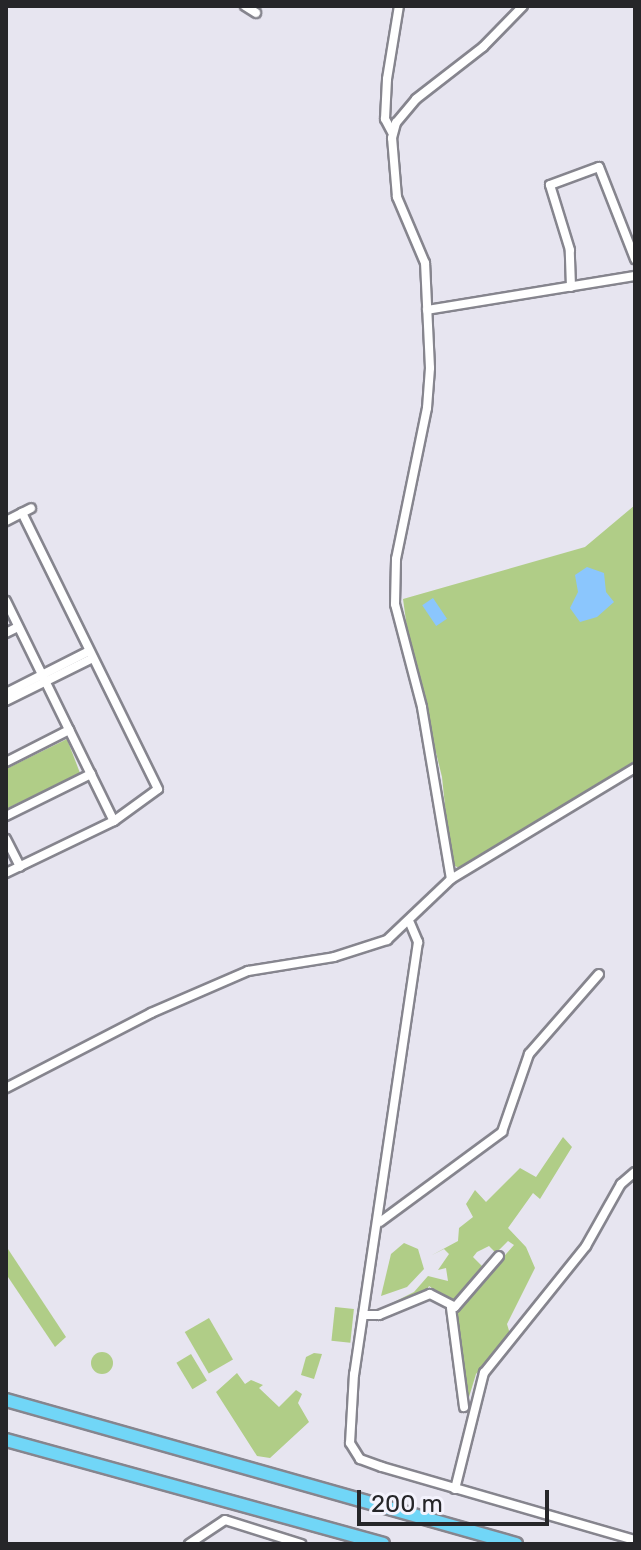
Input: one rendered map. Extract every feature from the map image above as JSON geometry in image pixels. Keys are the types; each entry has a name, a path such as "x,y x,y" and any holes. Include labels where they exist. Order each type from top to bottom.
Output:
{"highway":[{"path":"6,1400 516,1544"},
{"path":"6,1443 68,1456 383,1544"}],"street":[{"path":"245,6 256,13"},
{"path":"399,6 385,119 392,133 396,191 423,254 428,398 396,559 394,592 422,707 451,879"},
{"path":"392,133 416,99 483,47 523,6"},
{"path":"571,287 570,250 550,185 599,167 635,259"},
{"path":"427,310 635,276"},
{"path":"6,521 31,508"},
{"path":"6,873 114,821 158,789 22,513"},
{"path":"6,601 114,821"},
{"path":"6,633 18,627"},
{"path":"6,701 91,655"},
{"path":"6,693 44,679"},
{"path":"6,762 69,730"},
{"path":"6,1088 230,978 272,965 355,951 387,940 410,923 451,879 635,768"},
{"path":"6,816 91,774"},
{"path":"6,839 20,867"},
{"path":"410,923 418,942 380,1222 363,1315 350,1434 354,1452 369,1463 635,1540"},
{"path":"380,1222 502,1132 529,1054 599,974"},
{"path":"455,1489 484,1373 586,1246 621,1184 635,1172"},
{"path":"451,1308 499,1256"},
{"path":"363,1315 379,1315 430,1294 451,1308 464,1407"},
{"path":"189,1544 225,1520 301,1544"}],"green space":[{"path":"635,505 635,761 459,868 451,864 442,777 409,643 403,599 585,547"},
{"path":"67,739 80,773 6,809 6,769"},
{"path":"563,1137 572,1147 540,1199 533,1193 508,1228 526,1247 535,1268 507,1324 510,1334 476,1374 466,1407 453,1314 514,1245 508,1241 496,1253 489,1246 477,1252 473,1257 486,1270 456,1305 429,1286 426,1292 386,1306 414,1292 428,1276 448,1281 446,1268 438,1270 449,1254 444,1249 432,1255 458,1241 459,1228 473,1217 466,1204 475,1190 486,1202 520,1168 536,1177"},
{"path":"404,1243 418,1249 424,1269 407,1287 381,1296 391,1254"},
{"path":"6,1246 66,1337 55,1347 8,1277"},
{"path":"335,1307 354,1309 350,1343 331,1341"},
{"path":"209,1318 233,1360 209,1374 185,1332"},
{"path":"102,1352 110,1355 113,1363 110,1371 102,1374 94,1371 91,1363 94,1355"},
{"path":"314,1353 322,1354 314,1379 301,1375 306,1357"},
{"path":"191,1354 207,1381 192,1389 176,1363"},
{"path":"237,1373 245,1384 251,1380 263,1385 259,1388 279,1407 296,1390 302,1394 298,1403 309,1422 270,1458 257,1456 216,1392"}],"water":[{"path":"587,567 604,573 606,592 614,602 597,617 580,622 570,608 578,592 575,575"},
{"path":"433,598 447,619 436,626 422,605"}]}
